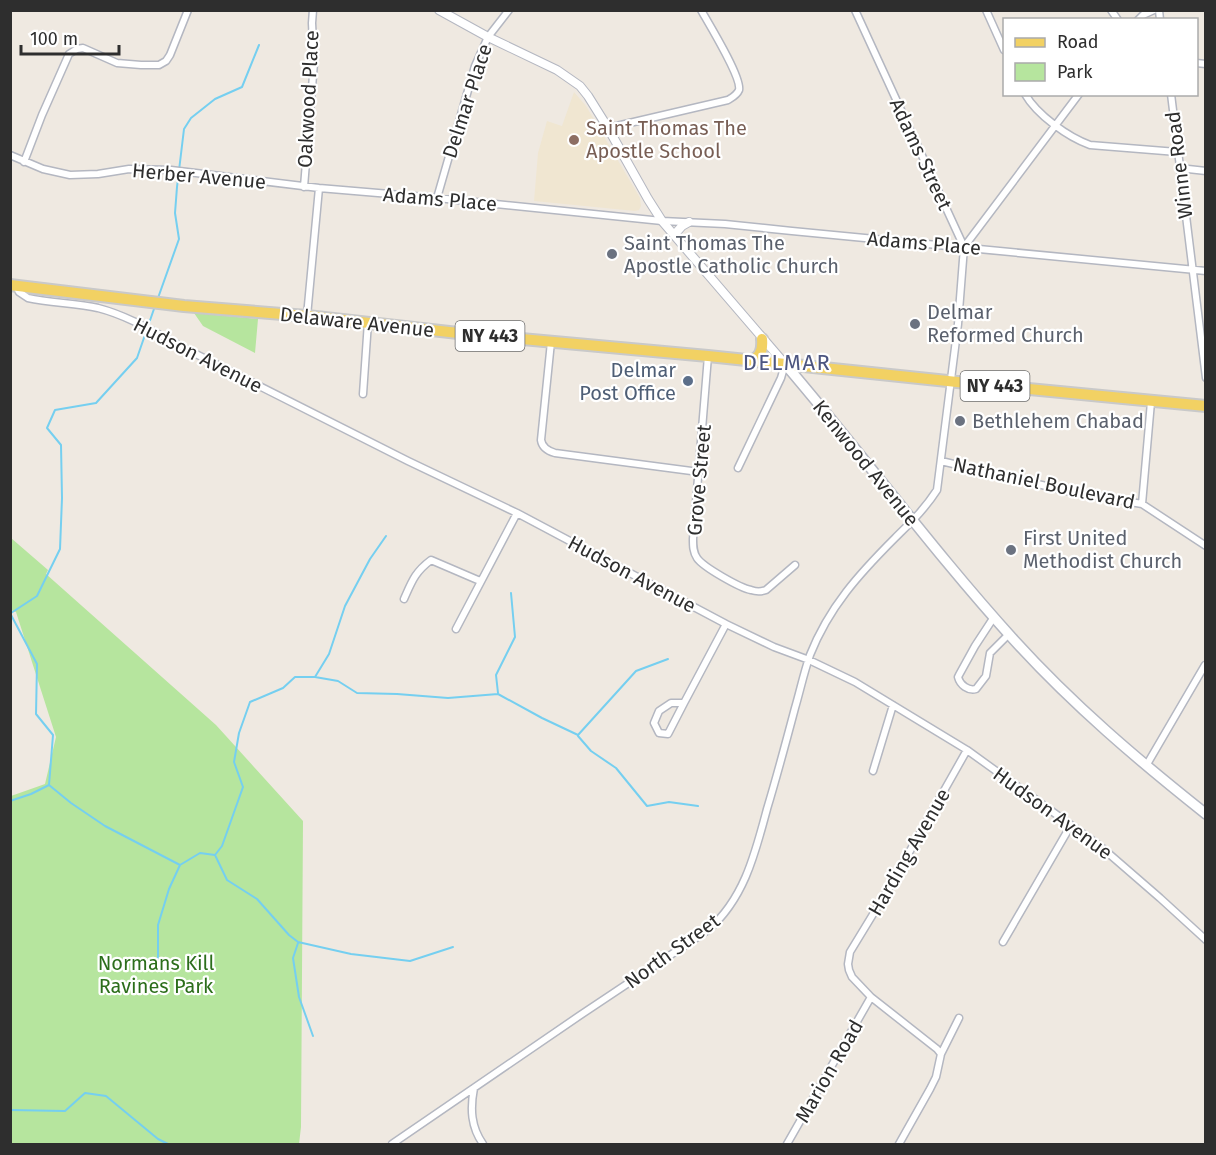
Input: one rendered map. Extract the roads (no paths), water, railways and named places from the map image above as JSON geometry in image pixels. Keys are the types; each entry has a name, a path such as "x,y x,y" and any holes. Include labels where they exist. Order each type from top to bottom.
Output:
{"main road":[{"name":"Delaware Avenue","path":"13,285 184,306 369,322 1206,406"},
{"path":"750,361 760,355 762,339"},
{"name":"Kenwood Avenue","path":"785,364 1009,634 1086,714 1206,814"}],"street":[{"path":"24,162 66,59 73,51 83,48 117,63 159,65 171,55 188,10"},
{"name":"Oakwood Place","path":"304,187 314,63 313,10"},
{"name":"Kenwood Avenue","path":"439,10 488,37 557,70 580,86 608,128 662,221 785,364"},
{"name":"Delmar Place","path":"436,198 475,66 488,37 509,10"},
{"path":"608,128 728,100 738,91 734,69 701,10"},
{"name":"Adams Street","path":"810,656 828,616 840,599 926,507 937,490 958,324 964,247 855,10"},
{"path":"986,10 1003,46"},
{"path":"1140,18 1156,10"},
{"path":"1026,96 1036,109 1056,126 1083,143 1178,152"},
{"path":"964,247 1078,96"},
{"name":"Winne Road","path":"1171,96 1206,378"},
{"name":"Herber Avenue","path":"10,155 43,169 70,175 98,174 129,169 171,170 319,188"},
{"path":"1179,168 1206,171"},
{"name":"Oakwood Place","path":"307,316 319,188"},
{"name":"Adams Place","path":"319,188 662,221 725,224 1206,271"},
{"path":"674,234 689,222"},
{"name":"Hudson Avenue","path":"13,285 28,298 97,308 134,322 408,461 517,513 726,624 774,647 810,656 967,750 1100,846 1206,940"},
{"path":"363,394 369,322"},
{"path":"551,342 541,440 548,451 699,472"},
{"name":"Grove Street","path":"708,356 693,550 695,557 711,570 749,590 760,592 766,590 795,565"},
{"path":"738,468 782,378 785,364"},
{"path":"1142,504 1151,402"},
{"name":"Nathaniel Boulevard","path":"941,461 1066,491 1142,504 1206,546"},
{"path":"456,629 517,513"},
{"path":"404,599 415,575 431,560 480,581"},
{"path":"994,617 958,677 961,684 972,690 976,689 987,676 990,653 1009,634"},
{"path":"684,702 671,703 659,711 654,723 659,733 669,734 726,624"},
{"name":"North Street","path":"392,1144 720,920 746,878 754,859 810,656"},
{"path":"1146,766 1205,665"},
{"path":"873,771 893,705"},
{"name":"Harding Avenue","path":"871,997 849,970 850,952 895,878 967,750"},
{"path":"1003,942 1071,825"},
{"path":"871,997 941,1054"},
{"name":"Marion Road","path":"787,1144 871,997"},
{"path":"898,1144 936,1077 941,1054 959,1018"},
{"path":"474,1088 472,1121 477,1136 483,1144"}],"waterway":[{"path":"158,298 179,239 175,213 184,129 191,118 215,99 242,87 259,45"},
{"path":"11,613 37,596 60,549 61,445 47,428 55,410 96,403 137,358 155,306"},
{"path":"315,677 329,654 345,606 370,559 386,536"},
{"path":"498,693 496,675 515,637 511,593"},
{"path":"10,613 37,664 36,714 53,735 49,785 10,801"},
{"path":"49,785 105,826 180,865 200,853 215,855 222,846 243,787 234,762 239,733 250,702 283,688 295,677 315,677 338,681 357,693 448,698 498,694 578,735 636,671 668,659"},
{"path":"578,736 591,751 616,768 647,806 669,802 698,806"},
{"path":"215,855 227,880 257,899 298,942 351,954 410,961 453,947"},
{"path":"158,971 158,925 169,889 180,865"},
{"path":"298,943 293,958 299,997 313,1036"},
{"path":"10,1110 65,1111 85,1093 106,1096 158,1139 168,1144"}],"place":[{"name":"Saint Thomas The Apostle School","path":"574,140"},
{"name":"Saint Thomas The Apostle Catholic Church","path":"612,254"},
{"name":"Delmar Reformed Church","path":"915,324"},
{"name":"Delmar Post Office","path":"688,381"},
{"name":"Bethlehem Chabad","path":"960,421"},
{"name":"First United Methodist Church","path":"1011,550"}],"district":[{"name":"DELMAR","path":"787,362"}],"park label":[{"name":"Normans Kill Ravines Park","path":"156,974"}]}
